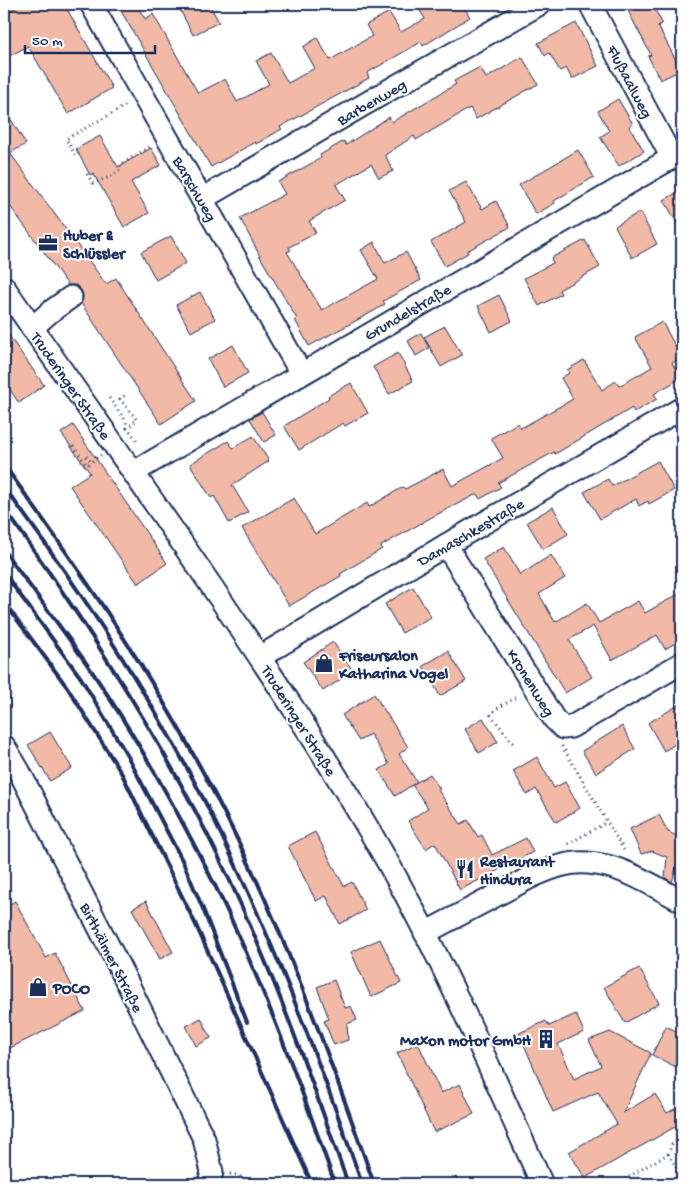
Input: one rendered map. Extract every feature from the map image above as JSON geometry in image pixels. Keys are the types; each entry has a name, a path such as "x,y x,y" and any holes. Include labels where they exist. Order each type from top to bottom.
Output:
{"street":[{"name":"Barschweg","path":"91,4 300,373"},
{"name":"Barbenweg","path":"202,199 540,4"},
{"name":"Flußaalweg","path":"590,4 677,155"},
{"name":"Grundelstraße","path":"134,472 300,373 677,155"},
{"name":"Truderinger Straße","path":"4,287 134,472 260,657 348,797 426,933 479,1043 542,1184"},
{"path":"32,328 50,312 72,297"},
{"name":"Damaschkestraße","path":"260,657 446,545 682,408"},
{"name":"Kronenweg","path":"446,545 554,719 563,728 571,727 682,663"},
{"name":"Birthälmer Straße","path":"4,746 19,771 204,1139 210,1178"},
{"path":"426,933 549,869 565,865 588,863 616,869 682,900"}],"path":[{"path":"79,154 76,156 66,139 135,101"},
{"path":"87,174 93,183 116,175 121,169 120,165 158,142"},
{"path":"109,398 126,421 127,428 137,420 120,399 127,394"},
{"path":"73,446 87,465 103,454"},
{"path":"86,456 90,462"},
{"path":"512,743 491,715 495,710 525,692"},
{"path":"562,742 562,747 630,861 628,874"},
{"path":"567,845 607,822"},
{"path":"616,1184 668,1154 672,1144 682,1137"},
{"path":"668,1154 682,1176"},
{"path":"210,1178 236,1175 254,1184"}],"building":[{"path":"22,4 64,4 112,88 68,114 28,46 4,59 4,14"},
{"path":"117,4 136,4 145,19 153,14 198,93 225,79 237,102 269,84 256,61 271,53 288,83 315,68 303,47 317,38 330,60 372,36 366,25 389,12 401,32 425,19 416,4 462,4 470,17 423,46 421,42 367,73 369,78 280,127 282,129 256,144 255,142 211,167"},
{"path":"177,4 209,4 219,22 193,35"},
{"path":"641,4 652,4 662,23 658,26 681,70 660,80 648,56 651,55 628,11"},
{"path":"576,23 598,66 572,79 566,68 560,71 549,53 545,56 538,43"},
{"path":"522,57 538,84 476,119 470,108 416,140 414,136 385,155 393,171 379,178 371,164 336,185 345,200 309,221 316,233 289,247 291,250 287,252 322,310 378,279 361,250 374,242 385,263 406,252 421,280 383,301 385,304 374,311 309,346 295,320 297,319 240,218 285,194 278,182 321,158 320,155 344,141 346,145 389,117 392,122 456,84 454,81 480,67 486,78"},
{"path":"618,99 633,124 629,126 644,151 619,166 600,137 609,131 598,111"},
{"path":"4,108 26,144 10,153 106,284 116,278 196,401 161,424 81,303 83,296 81,290 76,285 68,285 4,198"},
{"path":"100,136 118,167 151,148 161,165 131,182 149,213 124,227 93,173 90,175 76,149"},
{"path":"578,150 594,177 536,214 519,185"},
{"path":"466,182 482,209 496,201 510,227 467,251 468,253 445,266 431,242 466,222 449,191"},
{"path":"682,190 682,232 664,200"},
{"path":"640,212 657,244 632,258 615,226"},
{"path":"171,236 186,263 156,280 141,252"},
{"path":"585,240 600,267 559,290 561,294 539,306 524,278 553,263 551,258"},
{"path":"200,292 215,319 191,332 176,305"},
{"path":"499,295 512,321 491,332 478,306"},
{"path":"662,322 682,358 672,363 681,378 654,394 657,399 634,412 632,408 555,454 554,452 498,483 501,487 480,499 477,494 432,517 381,546 382,549 340,574 341,576 289,606 242,528 294,498 315,534 367,503 369,507 403,487 405,489 443,469 452,486 503,458 491,438 518,423 521,428 573,399 561,378 569,373 567,370 584,360 602,390 616,381 619,386 652,367 635,337"},
{"path":"445,326 462,355 441,367 424,337"},
{"path":"4,329 44,385 19,403 4,381"},
{"path":"421,333 429,348 416,356 408,341"},
{"path":"233,345 248,373 223,387 208,359"},
{"path":"398,353 413,381 389,394 373,367"},
{"path":"351,383 368,413 345,426 343,423 299,450 284,426"},
{"path":"262,412 276,435 264,442 250,419"},
{"path":"73,425 167,563 138,584 70,486 90,473 61,433"},
{"path":"253,436 269,461 232,485 248,512 229,523 214,496 211,498 190,464 228,441 233,448"},
{"path":"658,461 674,490 649,504 648,501 639,506 636,499 600,519 584,492 608,479 612,486"},
{"path":"553,507 568,534 543,549 527,522"},
{"path":"504,547 520,575 551,555 565,578 539,594 555,622 587,603 599,623 638,601 645,613 682,592 682,639 665,649 657,635 612,660 593,626 569,640 592,677 565,693 483,559"},
{"path":"413,587 431,617 402,633 385,604"},
{"path":"333,642 353,671 323,691 303,662"},
{"path":"448,651 466,681 440,696 423,666"},
{"path":"374,694 408,747 399,754 417,782 395,796 379,770 389,764 370,734 359,741 342,715"},
{"path":"682,703 682,740 664,751 648,723"},
{"path":"483,718 498,742 479,753 465,729"},
{"path":"622,726 635,749 596,773 582,751"},
{"path":"50,732 72,768 50,781 28,745"},
{"path":"537,757 554,788 565,782 580,808 556,822 536,789 527,795 513,771"},
{"path":"430,774 440,789 438,790 461,824 468,820 478,837 482,835 492,855 526,838 533,852 460,890 435,843 426,849 408,821 428,808 412,785"},
{"path":"659,815 668,832 682,838 682,865 678,862 672,882 665,878 667,857 652,851 641,854 630,829"},
{"path":"315,832 344,886 352,882 366,910 340,924 326,896 316,901 288,846"},
{"name":"POCO","path":"15,901 46,958 55,953 85,1011 4,1051 4,907"},
{"path":"146,901 173,952 160,959 132,909"},
{"path":"380,939 401,983 371,997 351,952"},
{"path":"639,968 659,1003 625,1023 604,987"},
{"path":"334,980 345,1008 351,1006 357,1020 347,1024 348,1040 334,1045 324,1021 329,1019 317,987"},
{"path":"576,1014 584,1032 558,1044 574,1079 601,1066 589,1040 610,1032 651,1053 623,1113 655,1094 667,1113 682,1105 682,1123 585,1178 569,1152 617,1124 598,1092 553,1112 519,1033 546,1021 549,1026"},
{"path":"201,1018 211,1038 196,1046 186,1026"},
{"path":"666,1026 682,1034 682,1070 652,1055"},
{"path":"418,1043 441,1093 460,1084 474,1114 434,1132 397,1053"}],"railway":[{"path":"4,465 116,626 168,709 215,795 261,890 302,986 374,1184"},
{"path":"4,487 110,639 159,719 204,800 249,894 290,990 362,1184"},
{"path":"4,508 120,680 197,814 239,900 273,980 348,1184"},
{"path":"4,551 106,692 148,761 187,832 220,896 257,977 290,1059 335,1184"},
{"path":"4,573 81,678 127,755 183,862 247,1022"},
{"path":"4,602 67,687 122,774 195,923 312,1184"}],"place":[{"name":"Huber & Schlüssler","path":"48,243"},
{"name":"Friseursalon Katharina Vogel","path":"324,663"},
{"name":"Restaurant Hindura","path":"465,869"},
{"name":"POCO","path":"38,987"},
{"name":"Maxon motor GmbH","path":"546,1039"}]}
